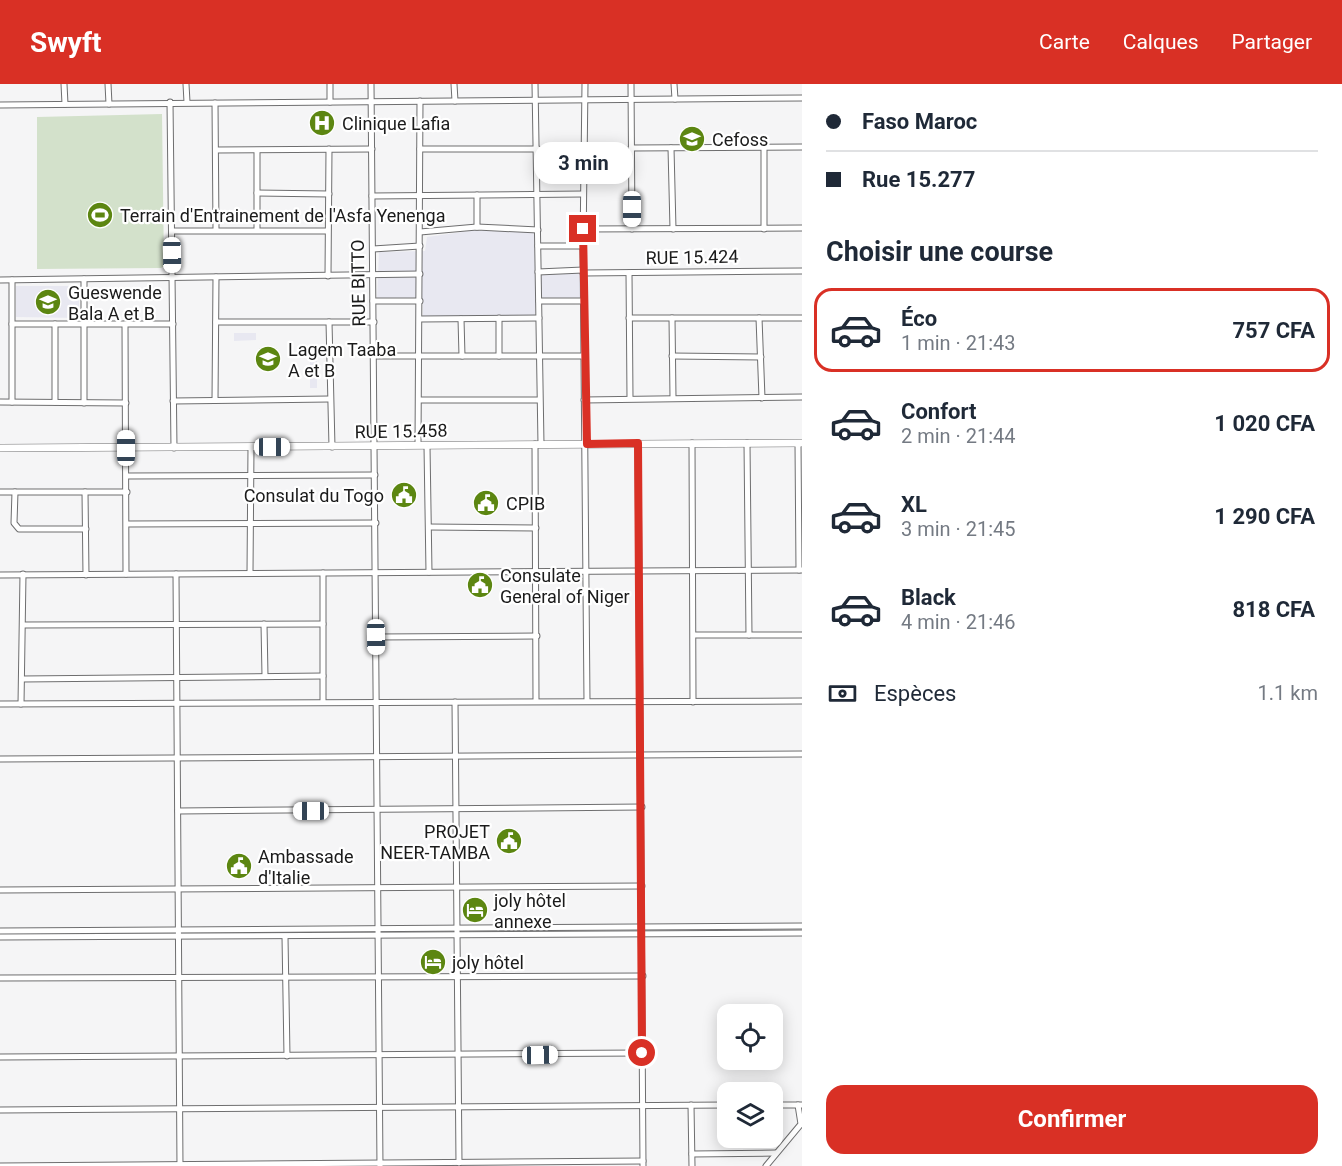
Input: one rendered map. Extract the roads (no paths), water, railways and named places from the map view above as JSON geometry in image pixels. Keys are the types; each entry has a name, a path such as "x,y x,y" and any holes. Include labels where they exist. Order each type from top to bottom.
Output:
{"main road":[{"name":"RUE 15.458","path":"0,448 800,443"}],"street":[{"path":"64,84 65,104"},
{"path":"108,84 109,104"},
{"path":"186,84 187,102"},
{"path":"330,84 330,102"},
{"name":"RUE BITTO","path":"371,84 380,1164"},
{"path":"454,84 454,101"},
{"path":"535,84 538,149 539,400 536,701"},
{"path":"585,84 583,301 587,444 587,701"},
{"path":"631,84 632,230"},
{"path":"674,84 675,99"},
{"path":"0,105 802,98"},
{"path":"418,446 420,101"},
{"path":"170,102 174,448"},
{"path":"215,103 216,230"},
{"path":"764,147 764,229"},
{"path":"631,148 802,147"},
{"path":"671,148 673,229"},
{"path":"328,276 329,149"},
{"path":"216,150 372,149"},
{"path":"420,149 538,149"},
{"path":"257,151 257,230"},
{"path":"257,193 328,194"},
{"path":"372,196 583,194"},
{"path":"477,195 477,226"},
{"path":"420,232 477,226 538,230"},
{"path":"583,229 802,228"},
{"path":"172,231 327,231"},
{"path":"373,249 420,246"},
{"path":"538,246 583,246"},
{"name":"RUE 15.424","path":"538,272 802,271"},
{"path":"628,273 630,398"},
{"path":"0,280 420,274"},
{"path":"215,400 216,278"},
{"path":"84,279 84,403"},
{"path":"12,280 12,402"},
{"path":"373,301 420,301"},
{"path":"538,301 583,301"},
{"path":"499,318 499,356"},
{"path":"420,319 538,318"},
{"path":"629,318 802,318"},
{"path":"672,318 673,398"},
{"path":"759,318 762,398"},
{"path":"461,319 462,356"},
{"path":"216,322 374,322"},
{"path":"329,322 329,399 332,447"},
{"path":"12,324 173,324"},
{"path":"55,324 55,402"},
{"path":"125,324 126,574"},
{"path":"374,356 584,356"},
{"path":"672,356 761,357"},
{"path":"584,400 802,397"},
{"path":"173,401 329,399"},
{"path":"419,400 539,400"},
{"path":"0,402 126,403"},
{"path":"0,1166 459,1162 643,1164 638,443"},
{"path":"692,443 693,702"},
{"path":"747,443 749,635"},
{"path":"0,574 801,570 800,443"},
{"path":"427,446 429,572"},
{"path":"250,573 251,447"},
{"path":"127,476 375,475"},
{"path":"0,492 127,492"},
{"path":"15,492 14,523 19,529 86,529"},
{"path":"86,492 86,575"},
{"path":"127,524 376,523"},
{"path":"429,527 536,528"},
{"path":"323,573 324,702"},
{"path":"21,704 23,574"},
{"path":"176,574 180,1165"},
{"path":"264,624 266,676"},
{"path":"23,625 323,624"},
{"path":"694,635 802,635"},
{"path":"376,637 537,636"},
{"path":"22,678 323,676"},
{"path":"0,704 802,701"},
{"path":"455,702 459,1162"},
{"path":"0,759 802,754"},
{"path":"178,811 642,807"},
{"path":"0,890 642,886"},
{"path":"750,930 802,926"},
{"path":"0,932 285,937 456,929 750,930 802,933"},
{"path":"0,937 378,933 456,936 642,930"},
{"path":"285,937 286,1056"},
{"path":"0,978 643,976"},
{"path":"0,1057 642,1053"},
{"path":"691,1105 692,1166"},
{"path":"0,1110 717,1105"},
{"path":"766,1166 801,1124 800,1105 783,1105"},
{"path":"692,1154 776,1153"}],"place":[{"name":"Clinique Lafia","path":"322,123"},
{"name":"Cefoss","path":"692,139"},
{"name":"Terrain d'Entrainement de l'Asfa Yenenga","path":"100,215"},
{"name":"Gueswende Bala A et B","path":"48,302"},
{"name":"Lagem Taaba A et B","path":"268,359"},
{"name":"Consulat du Togo","path":"404,495"},
{"name":"CPIB","path":"486,503"},
{"name":"Consulate General of Niger","path":"480,585"},
{"name":"PROJET NEER-TAMBA","path":"509,841"},
{"name":"Ambassade d'Italie","path":"239,866"},
{"name":"joly hôtel annexe","path":"475,910"},
{"name":"joly hôtel","path":"433,962"}]}
